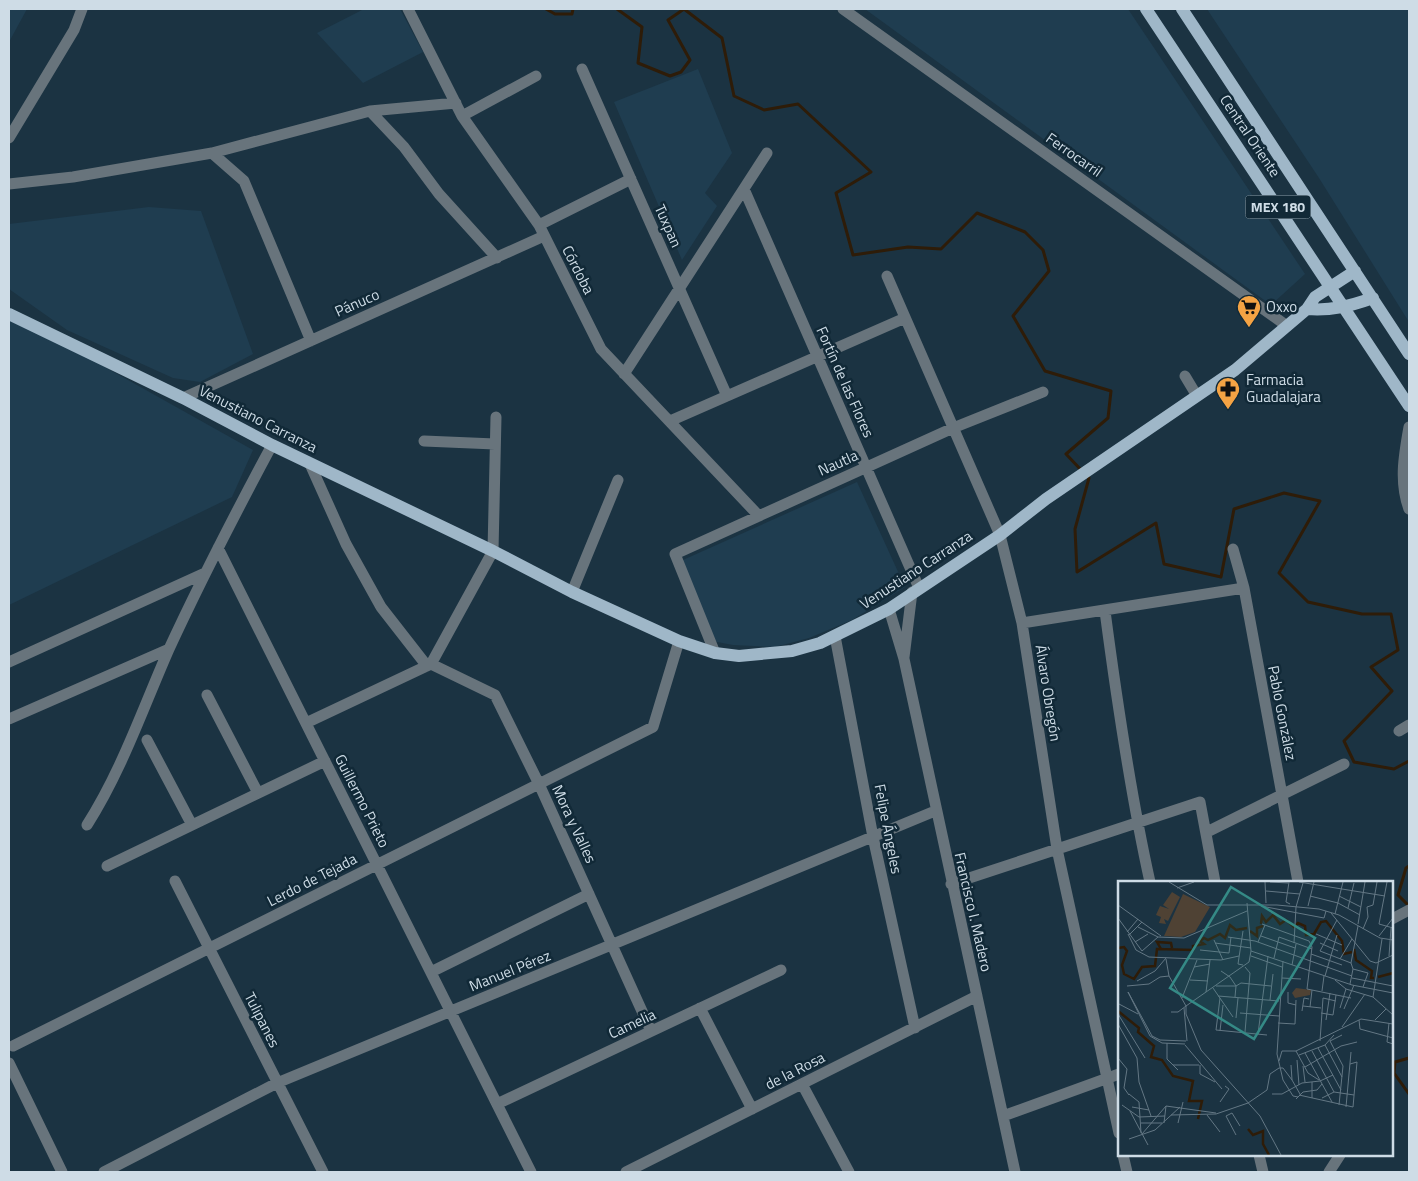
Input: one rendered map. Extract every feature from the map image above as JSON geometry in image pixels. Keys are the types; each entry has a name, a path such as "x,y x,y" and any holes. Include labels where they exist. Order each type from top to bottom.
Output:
{"main road":[{"name":"Central Oriente","path":"1146,9 1409,406"},
{"name":"Central Oriente","path":"1182,9 1409,354"},
{"name":"Venustiano Carranza","path":"9,314 183,398 310,464 493,551 572,592 679,641 715,653 739,656 792,651 835,636 889,609 1000,535 1046,499 1235,370 1307,309 1315,297 1330,285 1355,271"},
{"path":"1307,309 1345,308 1373,298"}],"street":[{"path":"9,138 74,30 82,9"},
{"name":"Córdoba","path":"408,9 462,116 539,224 601,349 759,516"},
{"name":"Ferrocarril","path":"843,9 1287,326"},
{"name":"Tuxpan","path":"582,69 727,396"},
{"path":"462,116 536,76"},
{"path":"9,184 73,177 212,153 370,111 456,103"},
{"path":"370,111 404,147 438,194 497,258"},
{"path":"212,153 244,181 311,341"},
{"path":"624,374 767,153"},
{"path":"539,224 631,179"},
{"name":"Fortín de las Flores","path":"744,188 866,467 915,590"},
{"name":"Pánuco","path":"183,398 544,236"},
{"name":"Álvaro Obregón","path":"887,276 1000,535 1022,623 1057,849 1114,1076 1118,1122"},
{"path":"670,421 905,318"},
{"path":"1185,376 1197,396"},
{"name":"Nautla","path":"715,653 675,554 953,428 1043,392"},
{"path":"306,723 429,665 493,551 496,417"},
{"path":"1409,427 1404,456 1403,492 1409,509"},
{"path":"424,441 495,444"},
{"path":"87,825 108,793 169,649 205,573 272,445"},
{"path":"310,464 346,544 381,607 429,665"},
{"path":"572,592 618,480"},
{"name":"Guillermo Prieto","path":"218,548 531,1172"},
{"name":"Pablo González","path":"1233,549 1244,588 1298,881"},
{"path":"9,662 205,573"},
{"path":"1022,623 1244,588"},
{"name":"Francisco I. Madero","path":"904,659 915,590"},
{"name":"Francisco I. Madero","path":"889,609 904,659 935,811 1015,1172"},
{"path":"1105,610 1118,711 1137,823 1150,881"},
{"name":"Felipe Ángeles","path":"835,636 873,836 915,1028"},
{"name":"Lerdo de Tejada","path":"12,1046 653,727 679,641"},
{"path":"9,719 169,649"},
{"name":"Mora y Valles","path":"429,665 495,696 539,784 651,1031"},
{"path":"207,695 258,793"},
{"path":"147,740 192,825"},
{"path":"107,866 325,761"},
{"path":"1207,832 1283,796 1344,764"},
{"path":"951,884 1200,802 1215,881"},
{"name":"Manuel Pérez","path":"104,1172 277,1083 935,811"},
{"name":"Tulipanes","path":"174,881 323,1172"},
{"path":"431,972 589,894"},
{"path":"1393,919 1409,910"},
{"name":"Camelia","path":"497,1104 781,970"},
{"name":"de la Rosa","path":"626,1172 977,996"},
{"path":"700,1008 752,1109"},
{"path":"9,1063 62,1172"},
{"path":"1003,1116 1114,1076"},
{"path":"802,1084 848,1172"},
{"path":"1123,1156 1127,1172"},
{"path":"1259,1156 1263,1172"},
{"path":"1329,1172 1339,1156"}],"shaded area":[{"path":"9,9 27,9 9,42"},
{"path":"364,9 400,9 423,52 363,83 317,33"},
{"path":"865,9 1128,9 1305,274 1271,305"},
{"path":"1207,9 1409,9 1409,322 1319,178"},
{"path":"698,69 732,153 705,193 717,206 682,260 614,102"},
{"path":"149,207 201,211 253,354 200,382 173,378 67,330 9,289 9,224"},
{"path":"9,316 19,319 253,450 232,497 9,605"},
{"path":"857,482 905,587 852,620 809,638 775,647 733,645 707,640 674,564"}],"waterway":[{"path":"546,9 555,14 572,14 573,9"},
{"path":"617,9 642,27 638,63 670,76 681,72 690,60 668,20 684,9"},
{"path":"684,9 722,38 734,96 764,110 798,104 871,172 836,193 853,255 908,247 941,249 977,213 1025,232 1043,250 1049,271 1013,316 1045,371 1111,391 1108,418 1066,454 1082,471"},
{"path":"1086,475 1089,478 1075,529 1077,572 1156,523 1164,564 1221,577 1234,509 1284,493 1320,501 1279,573 1308,602 1362,614 1391,614 1398,650 1371,667 1392,691 1344,741 1354,762 1394,769 1409,761"},
{"path":"1409,866 1406,868 1398,895 1409,906"},
{"path":"1409,1058 1395,1062 1394,1073 1409,1094"}],"place":[{"name":"Oxxo","path":"1249,328"},
{"name":"Farmacia Guadalajara","path":"1228,410"}]}
